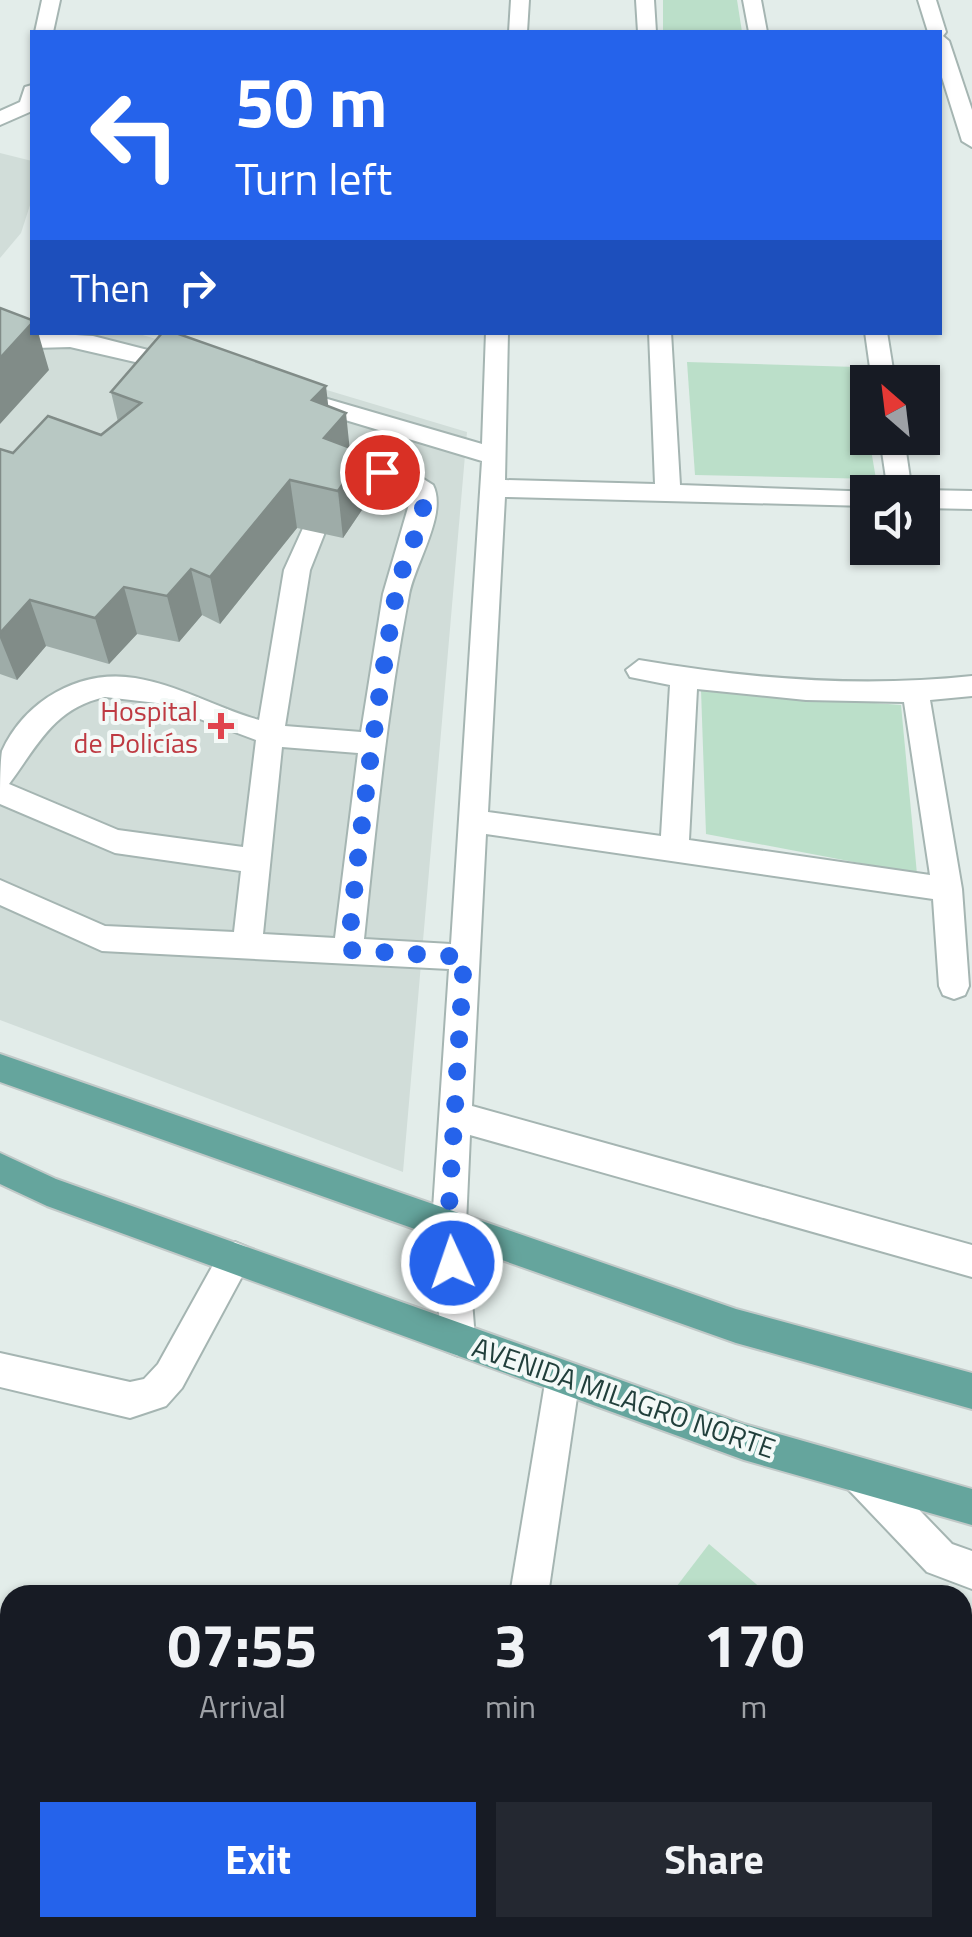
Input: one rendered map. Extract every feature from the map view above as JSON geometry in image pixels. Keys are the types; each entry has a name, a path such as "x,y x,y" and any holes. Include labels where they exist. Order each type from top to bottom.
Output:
{"main road":[{"path":"0,1068 736,1326 972,1391"},
{"name":"AVENIDA MILAGRO NORTE","path":"0,1168 47,1190 744,1442 972,1507"}],"street":[{"path":"44,30 51,0"},
{"path":"518,30 520,0"},
{"path":"645,0 646,30"},
{"path":"752,0 758,30"},
{"path":"927,0 936,30"},
{"path":"942,47 972,141"},
{"path":"0,119 30,106"},
{"path":"458,1339 448,1224 494,456 497,335"},
{"path":"660,335 668,496"},
{"path":"876,335 881,365"},
{"path":"0,342 33,336 88,338 202,371"},
{"path":"279,393 494,456"},
{"path":"345,492 364,475 398,471 424,492 425,506 402,560 370,742 348,950"},
{"path":"492,488 668,496 850,498"},
{"path":"940,499 972,500"},
{"path":"247,946 270,734 296,570 313,532"},
{"path":"639,670 684,678 916,694 972,686"},
{"path":"674,849 684,678"},
{"path":"0,776 48,709 80,692 121,684 151,690 270,734 370,742"},
{"path":"916,694 947,890 954,986"},
{"path":"0,792 115,841 256,861"},
{"path":"472,820 947,890"},
{"path":"0,892 102,938 464,957"},
{"path":"455,1116 972,1261"},
{"path":"0,1370 130,1400 154,1394 170,1376 235,1258"},
{"path":"531,1585 563,1377"},
{"path":"861,1476 940,1560 972,1570"}],"shaded area":[{"path":"0,153 30,160 30,205 21,233 0,258"},
{"name":"Hospital de Policías","path":"0,325 30,332 30,335 143,335 467,432 403,1172 0,1020"}],"green space":[{"path":"663,0 737,0 742,30 663,30"},
{"path":"687,362 850,367 850,455 872,455 875,475 850,475 850,478 695,475"},
{"path":"701,690 901,705 917,874 706,834"},
{"path":"709,1544 757,1585 678,1585"}],"building":[{"path":"0,308 30,319 30,325 0,358"},
{"name":"Hospital de Policías","path":"160,335 182,335 326,386 312,400 346,413 324,438 364,453 338,491 290,480 210,577 191,569 167,596 124,587 95,618 30,600 0,633 0,449 13,453 48,416 101,435 141,403 111,392"}],"place":[{"name":"Hospital de Policías","path":"221,726"}],"route":[{"path":"382,472 398,471 412,479 424,492 425,506 402,560 382,670 370,742 348,950 464,957 448,1224 452,1263"}]}
